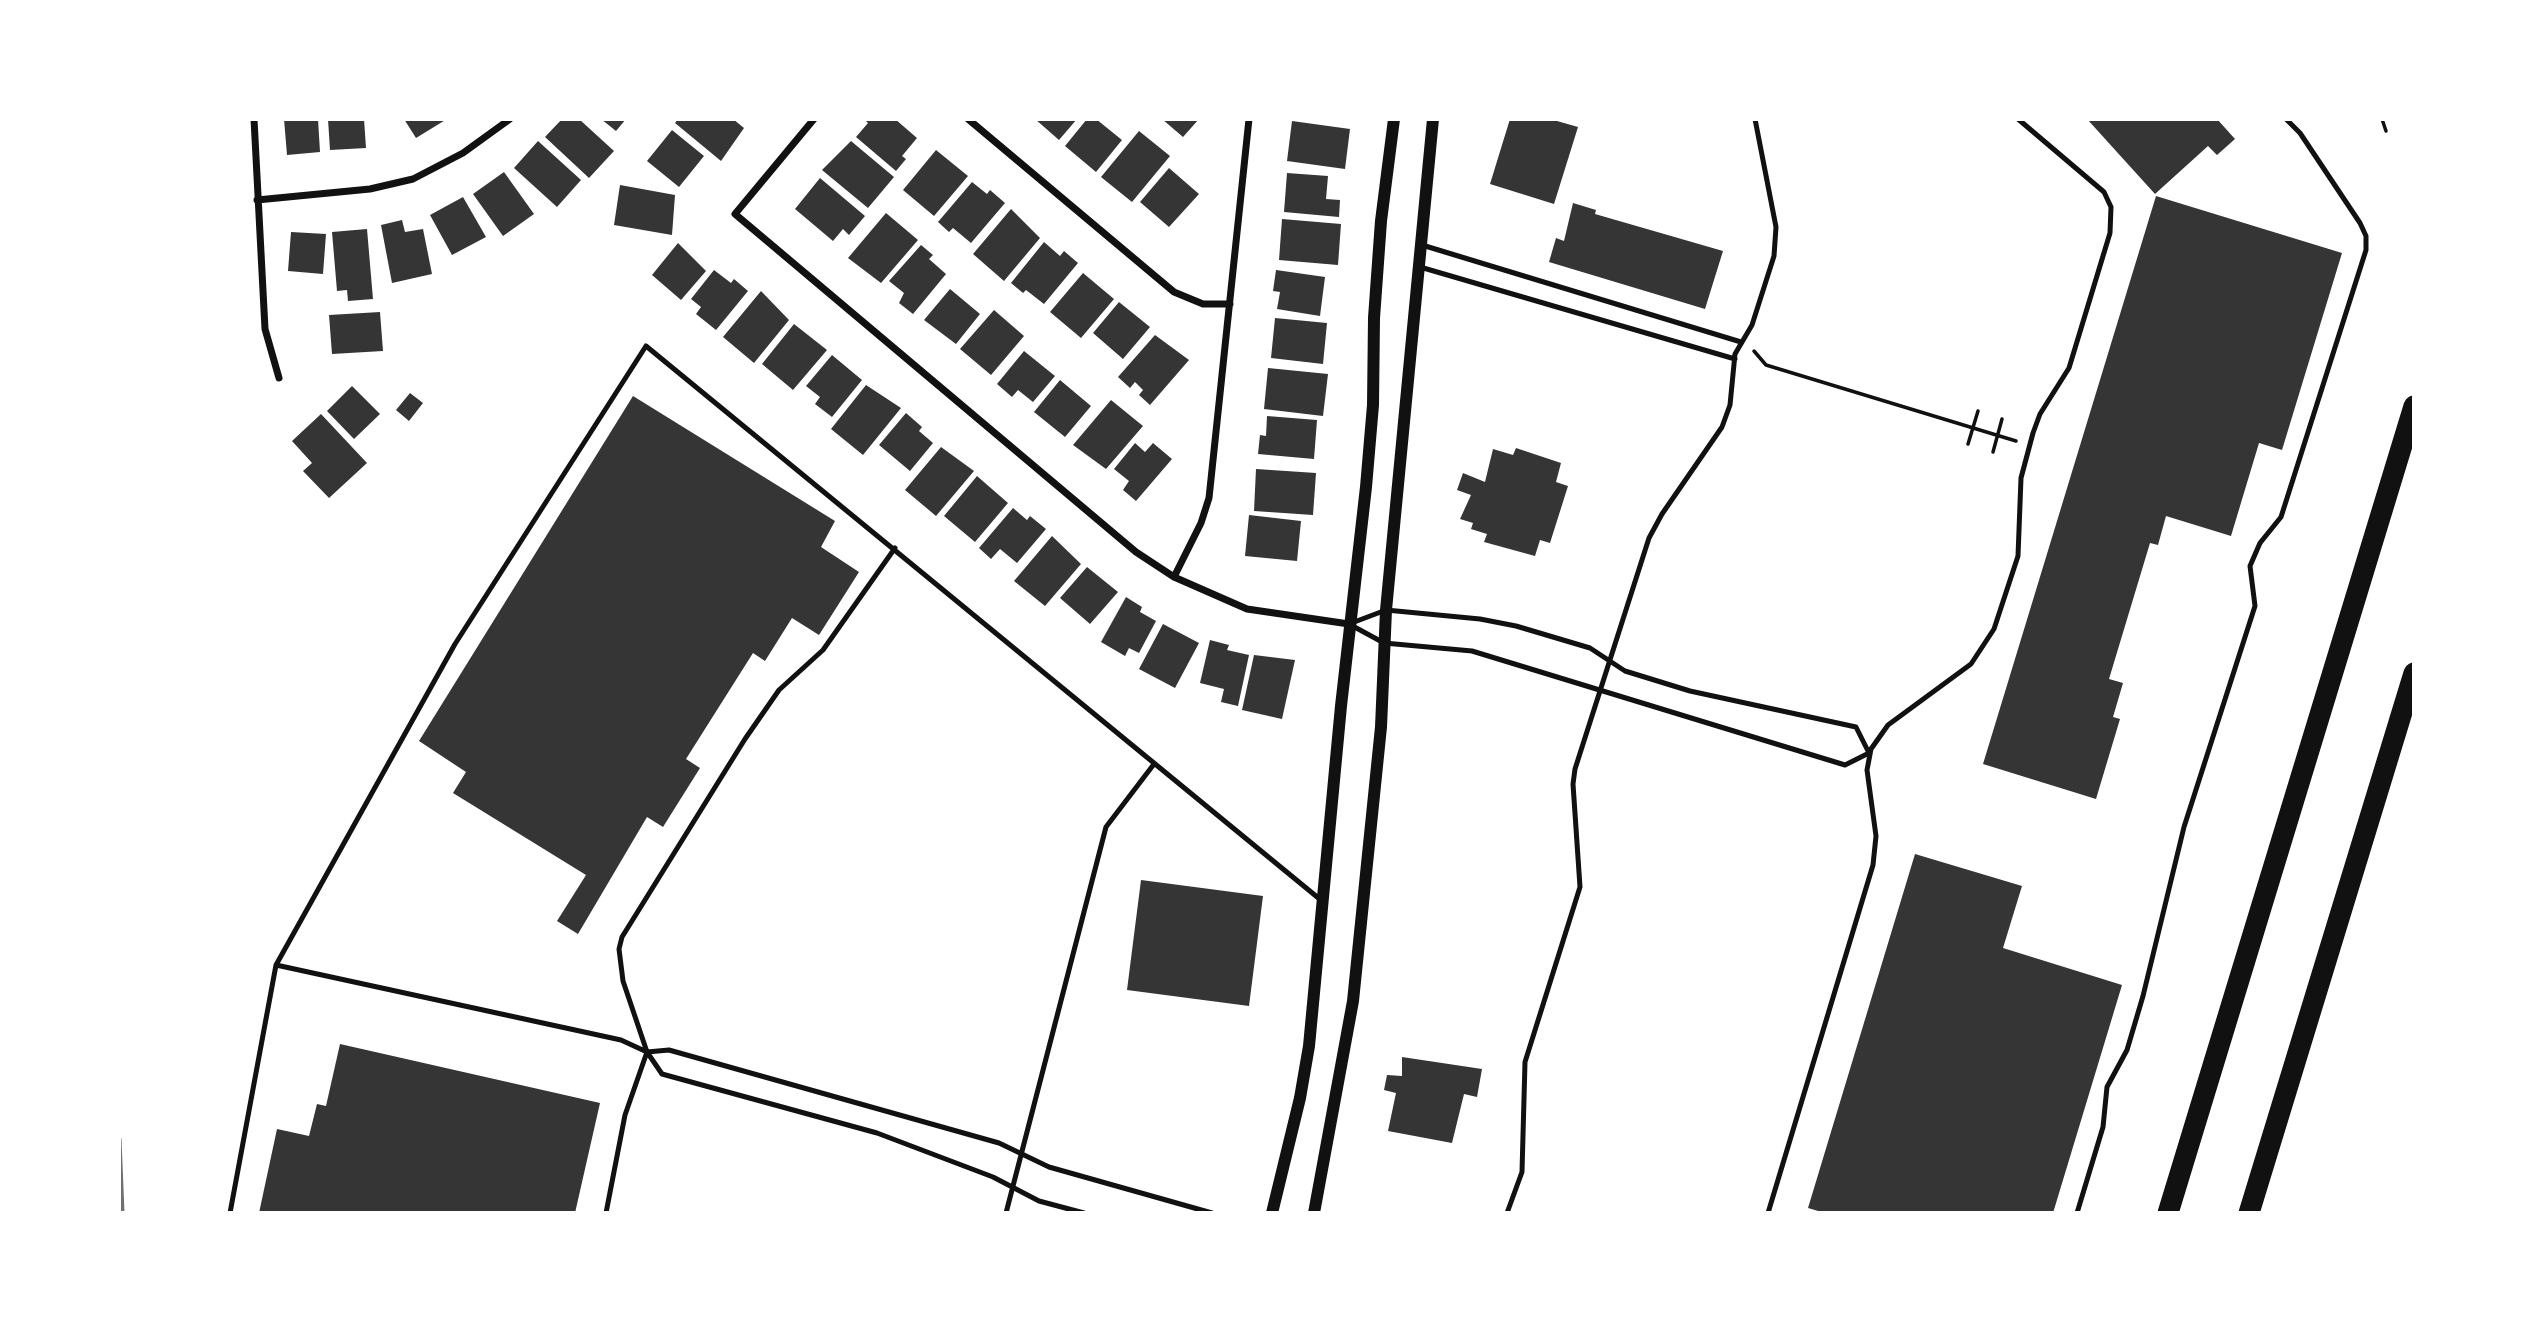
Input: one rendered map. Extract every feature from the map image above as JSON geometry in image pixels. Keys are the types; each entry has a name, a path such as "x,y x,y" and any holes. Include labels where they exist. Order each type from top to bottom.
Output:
{"highway":[{"path":"2168,1213 2414,406"},
{"path":"2249,1213 2414,673"}],"street":[{"path":"254,119 265,329 279,378"},
{"path":"257,200 370,189 413,179 463,153 510,119"},
{"path":"814,119 735,214 1136,552 1174,577 1247,609 1349,624"},
{"path":"968,119 1174,292 1203,304 1230,304"},
{"path":"1174,577 1201,523 1209,498 1249,119"},
{"path":"1272,1213 1300,1098 1309,1046 1349,624 1373,405 1374,318 1394,119"},
{"path":"1314,1213 1353,1001 1381,727 1386,610 1433,119"}],"lane":[{"path":"1507,1213 1519,1185 1523,1163 1525,1062 1580,887 1573,779 1608,660 1653,530 1716,438 1725,420 1735,359 1741,342 1752,325 1776,240 1755,119"},
{"path":"1768,1213 1873,865 1877,836 1867,774 1869,753 1884,729 1970,664 1994,629 2018,556 2021,478 2033,433 2040,414 2069,368 2110,233 2111,207 2104,192 2018,119"},
{"path":"2077,1213 2103,1127 2108,1087 2127,1050 2143,996 2184,827 2255,606 2250,566 2260,543 2280,517 2366,250 2366,236 2360,223 2300,133 2286,119"},
{"path":"1422,245 1741,342"},
{"path":"1420,267 1735,359"},
{"path":"230,1213 276,965 456,644 646,346 1322,901"},
{"path":"895,548 823,650 779,690 622,937 619,949 623,981 647,1052 662,1074 877,1133 982,1173 1039,1201 1084,1213"},
{"path":"1349,624 1386,610 1504,623 1590,648 1625,671 1690,691 1856,727 1869,753"},
{"path":"1349,624 1384,643 1472,652 1845,765 1869,753"},
{"path":"1006,1213 1106,827 1154,764"},
{"path":"276,965 621,1040 647,1052 669,1050 999,1143 1049,1167 1212,1213"},
{"path":"606,1213 625,1115 647,1052"}],"path":[{"path":"2382,119 2386,131"},
{"path":"1754,351 1766,365 2016,441"},
{"path":"1968,444 1978,411"},
{"path":"1993,452 2002,419"}],"building":[{"path":"284,119 318,119 320,152 287,155"},
{"path":"328,119 364,119 366,148 330,150"},
{"path":"404,119 447,119 416,138"},
{"path":"562,119 579,119 614,151 589,178 545,137"},
{"path":"601,119 626,119 616,131"},
{"path":"678,119 733,119 744,128 721,161 675,123"},
{"path":"864,119 895,119 917,138 902,156 906,159 896,171 856,137 868,123"},
{"path":"1035,119 1077,119 1059,140"},
{"path":"1087,119 1096,119 1122,140 1096,172 1065,146"},
{"path":"1162,119 1199,119 1183,137"},
{"path":"1510,119 1550,119 1578,127 1554,204 1490,184"},
{"path":"2087,119 2217,119 2235,139 2217,155 2208,146 2155,194"},
{"path":"1292,121 1350,129 1345,169 1287,161"},
{"path":"672,130 704,156 679,187 647,161"},
{"path":"1139,131 1170,156 1132,202 1101,177"},
{"path":"538,141 581,180 557,207 514,168"},
{"path":"851,141 894,177 868,208 822,170"},
{"path":"936,150 968,176 934,216 903,190"},
{"path":"1169,168 1199,194 1169,227 1140,202"},
{"path":"504,172 534,214 503,236 473,194"},
{"path":"1287,173 1328,176 1326,199 1340,200 1339,217 1284,212"},
{"path":"820,178 865,216 849,235 843,229 833,241 795,209"},
{"path":"972,182 987,194 990,190 1005,203 971,243 953,228 949,232 938,222"},
{"path":"620,185 675,195 672,235 614,225"},
{"path":"2156,196 2342,253 2282,450 2259,443 2231,536 2166,516 2158,545 2150,543 2109,679 2123,683 2113,717 2120,719 2096,799 1983,764"},
{"path":"463,197 486,237 452,255 430,215"},
{"path":"1573,203 1596,210 1595,214 1723,251 1705,309 1549,262 1556,238 1564,241"},
{"path":"1011,209 1040,238 1004,281 973,254"},
{"path":"886,213 918,240 881,283 848,258"},
{"path":"1282,219 1341,224 1338,265 1279,260"},
{"path":"402,220 405,232 423,229 432,274 392,283 381,225"},
{"path":"367,229 373,299 348,301 347,290 337,291 332,232"},
{"path":"291,232 326,234 323,274 288,271"},
{"path":"1044,242 1060,256 1064,251 1078,263 1044,304 1026,290 1023,293 1011,283"},
{"path":"678,243 706,271 681,300 652,275"},
{"path":"921,245 933,255 929,259 946,274 913,314 899,303 904,293 889,281"},
{"path":"714,270 731,283 734,279 748,291 716,330 696,314 701,307 691,299"},
{"path":"1276,270 1325,277 1320,316 1277,309 1280,292 1273,291"},
{"path":"1083,273 1114,299 1081,338 1050,312"},
{"path":"950,289 980,314 956,344 924,320"},
{"path":"761,291 789,320 754,363 723,337"},
{"path":"1119,302 1150,327 1123,359 1093,333"},
{"path":"994,310 1024,336 991,375 960,349"},
{"path":"380,312 383,351 332,354 329,315"},
{"path":"1275,318 1327,323 1323,364 1271,358"},
{"path":"794,324 827,350 793,390 762,364"},
{"path":"1155,335 1189,360 1150,405 1139,395 1143,390 1135,382 1130,388 1118,377"},
{"path":"1024,351 1055,376 1033,402 1018,390 1012,397 997,384"},
{"path":"832,355 862,380 832,417 815,404 820,397 806,386"},
{"path":"1268,368 1328,374 1323,416 1264,409"},
{"path":"1060,380 1091,406 1065,437 1034,412"},
{"path":"866,385 901,408 863,455 831,429"},
{"path":"352,386 380,414 354,439 327,411"},
{"path":"410,393 423,403 409,421 396,410"},
{"path":"633,396 835,521 821,547 859,572 819,635 792,618 765,661 753,653 686,759 700,768 663,827 647,817 578,934 557,921 586,875 453,793 466,772 419,741"},
{"path":"1111,400 1143,426 1106,469 1073,445"},
{"path":"906,413 922,427 919,431 933,443 910,471 879,445"},
{"path":"321,414 367,463 329,498 303,471 312,463 292,441"},
{"path":"1267,416 1317,420 1314,459 1258,454 1260,435 1266,436"},
{"path":"1135,443 1145,452 1153,443 1172,459 1136,501 1123,490 1129,481 1114,469"},
{"path":"941,447 974,471 936,516 905,490"},
{"path":"1516,448 1561,463 1556,482 1568,486 1550,543 1540,540 1535,556 1484,542 1487,534 1471,529 1473,523 1460,519 1471,495 1457,490 1463,473 1485,482 1493,449 1513,455"},
{"path":"1256,469 1316,473 1313,515 1254,511"},
{"path":"977,476 1008,503 975,542 944,516"},
{"path":"1013,508 1027,520 1030,516 1046,529 1017,563 1000,549 991,559 979,548"},
{"path":"1249,515 1301,521 1297,561 1245,556"},
{"path":"1052,536 1081,564 1045,606 1014,581"},
{"path":"1087,567 1118,592 1090,624 1060,598"},
{"path":"1126,597 1142,607 1140,612 1156,621 1139,653 1129,648 1125,656 1101,642"},
{"path":"1163,624 1199,643 1175,688 1139,669"},
{"path":"1210,640 1229,645 1227,650 1249,655 1238,706 1221,702 1224,689 1200,683"},
{"path":"1254,655 1295,660 1282,719 1242,710"},
{"path":"1915,854 2022,886 2003,948 2122,985 2053,1213 1825,1213 1808,1208"},
{"path":"1141,880 1263,896 1249,1006 1127,990"},
{"path":"340,1044 600,1103 575,1213 259,1213 277,1129 309,1136 317,1104 326,1106"},
{"path":"1402,1057 1482,1069 1477,1097 1464,1094 1452,1143 1388,1131 1396,1093 1384,1090 1387,1075 1402,1076"}],"railway":[{"path":"119,1139 122,1213"}]}
